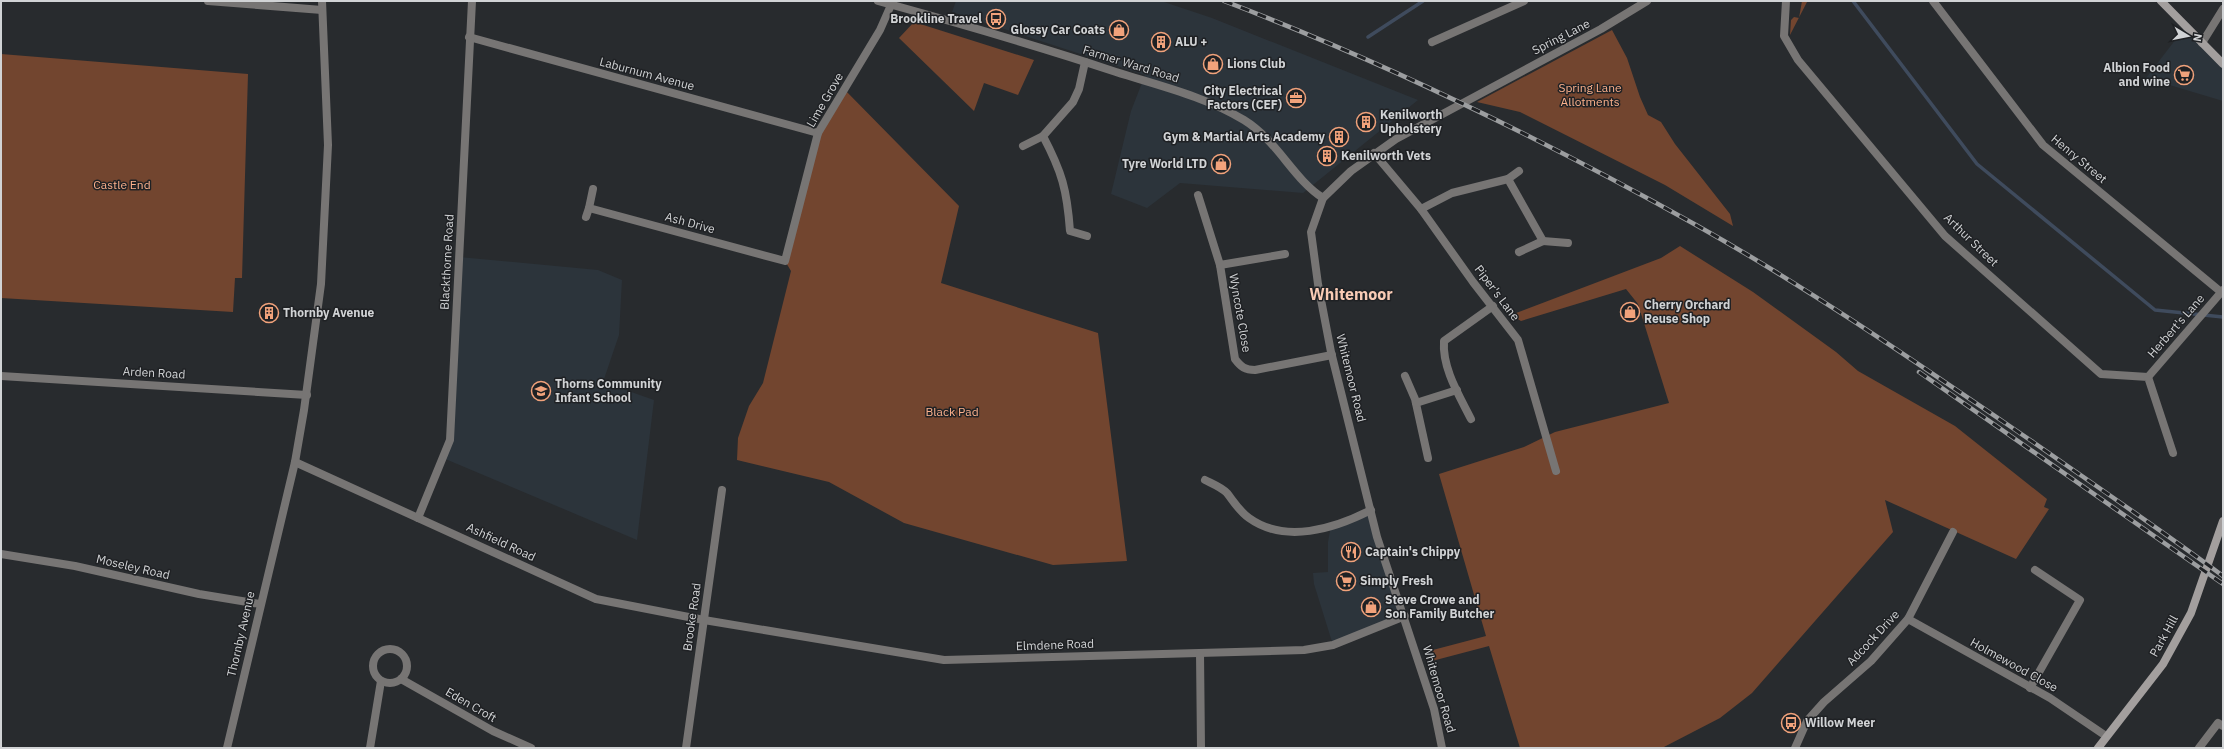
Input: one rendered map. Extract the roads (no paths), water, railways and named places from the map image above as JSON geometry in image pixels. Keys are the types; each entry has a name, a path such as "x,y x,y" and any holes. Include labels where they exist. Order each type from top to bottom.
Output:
{"street":[{"path":"208,1 322,10"},
{"name":"Thornby Avenue","path":"227,748 260,604 295,462 306,395 321,284 328,145 322,1"},
{"name":"Blackthorne Road","path":"418,518 450,440 472,1"},
{"name":"Farmer Ward Road","path":"878,1 1201,98 1231,112 1260,131 1284,156 1312,191 1323,198"},
{"path":"1432,42 1524,1"},
{"name":"Spring Lane","path":"1483,90 1601,29 1637,4 1647,1"},
{"name":"Arthur Street","path":"1786,1 1784,36 1798,60 1945,236 2101,374 2148,377"},
{"name":"Henry Street","path":"1933,1 2043,145 2222,291"},
{"path":"2161,1 2223,64"},
{"name":"Lime Grove","path":"785,261 818,133 880,30 892,5"},
{"path":"2202,43 2223,9"},
{"name":"Laburnum Avenue","path":"469,37 818,133"},
{"path":"1023,146 1043,136 1073,102 1079,89 1085,62"},
{"name":"Whitemoor Road","path":"1442,748 1434,709 1405,616 1377,537 1332,355 1318,284 1311,232 1323,198 1351,171 1374,153 1483,90"},
{"path":"1043,136 1062,176 1068,202 1066,231 1087,236"},
{"name":"Piper's Lane","path":"1374,153 1421,209 1518,340 1556,471"},
{"path":"1421,209 1452,193 1508,179 1519,171"},
{"path":"1508,179 1543,241"},
{"path":"586,217 592,189"},
{"name":"Wyncote Close","path":"1198,195 1220,265 1236,359 1240,366 1247,370 1254,370 1332,355"},
{"name":"Ash Drive","path":"589,208 785,261"},
{"path":"1519,252 1543,241 1568,243"},
{"name":"Wyncote Close","path":"1220,265 1284,254"},
{"name":"Herbert's Lane","path":"2148,377 2222,291"},
{"path":"1471,419 1457,390 1443,354 1444,341 1493,306"},
{"name":"Arden Road","path":"1,376 306,395"},
{"path":"1405,376 1416,402 1428,458"},
{"path":"2148,377 2173,453"},
{"path":"1416,402 1457,390"},
{"name":"Ashfield Road","path":"295,462 596,599 704,620"},
{"path":"1206,480 1226,492 1236,507 1249,518 1266,527 1284,532 1306,532 1331,526 1371,510"},
{"name":"Brooke Road","path":"686,748 722,490"},
{"name":"Park Hill","path":"2098,748 2163,664 2194,602 2223,521"},
{"name":"Adcock Drive","path":"1795,748 1806,720 1871,660 1908,619 1953,532"},
{"name":"Moseley Road","path":"1,554 75,566 199,594 260,604"},
{"path":"2030,688 2080,600 2035,570"},
{"name":"Elmdene Road","path":"704,620 944,660 1304,650 1333,645 1405,616"},
{"name":"Holmewood Close","path":"1908,619 2050,698 2106,736"},
{"path":"370,748 381,681 373,669 374,660 379,652 390,648 400,652 407,662 405,674 401,679 393,683 381,681"},
{"path":"1200,653 1201,748"},
{"name":"Eden Croft","path":"401,679 493,731 531,748"},
{"path":"2199,748 2218,723 2223,726"}],"waterway":[{"path":"1368,37 1423,1"},
{"path":"1853,1 1977,164 2155,310 2223,317"}],"railway":[{"path":"1224,1 1345,50 1464,104 1581,163 1696,225 1825,302 2033,442 2223,576"},
{"path":"1919,372 2223,584"}],"place":[{"name":"Brookline Travel","path":"996,19"},
{"name":"Glossy Car Coats","path":"1119,30"},
{"name":"ALU +","path":"1161,42"},
{"name":"Lions Club","path":"1213,64"},
{"name":"Albion Food and wine","path":"2184,75"},
{"name":"City Electrical Factors (CEF)","path":"1296,98"},
{"name":"Kenilworth Upholstery","path":"1366,122"},
{"name":"Gym & Martial Arts Academy","path":"1339,137"},
{"name":"Kenilworth Vets","path":"1327,156"},
{"name":"Tyre World LTD","path":"1221,164"},
{"name":"Cherry Orchard Reuse Shop","path":"1630,312"},
{"name":"Thornby Avenue","path":"269,313"},
{"name":"Thorns Community Infant School","path":"541,391"},
{"name":"Captain's Chippy","path":"1351,552"},
{"name":"Simply Fresh","path":"1346,581"},
{"name":"Steve Crowe and Son Family Butcher","path":"1371,607"},
{"name":"Willow Meer","path":"1791,723"}],"district":[{"name":"Whitemoor","path":"1351,294"}],"park label":[{"name":"Spring Lane Allotments","path":"1590,95"},
{"name":"Castle End","path":"122,185"},
{"name":"Black Pad","path":"952,412"}]}
